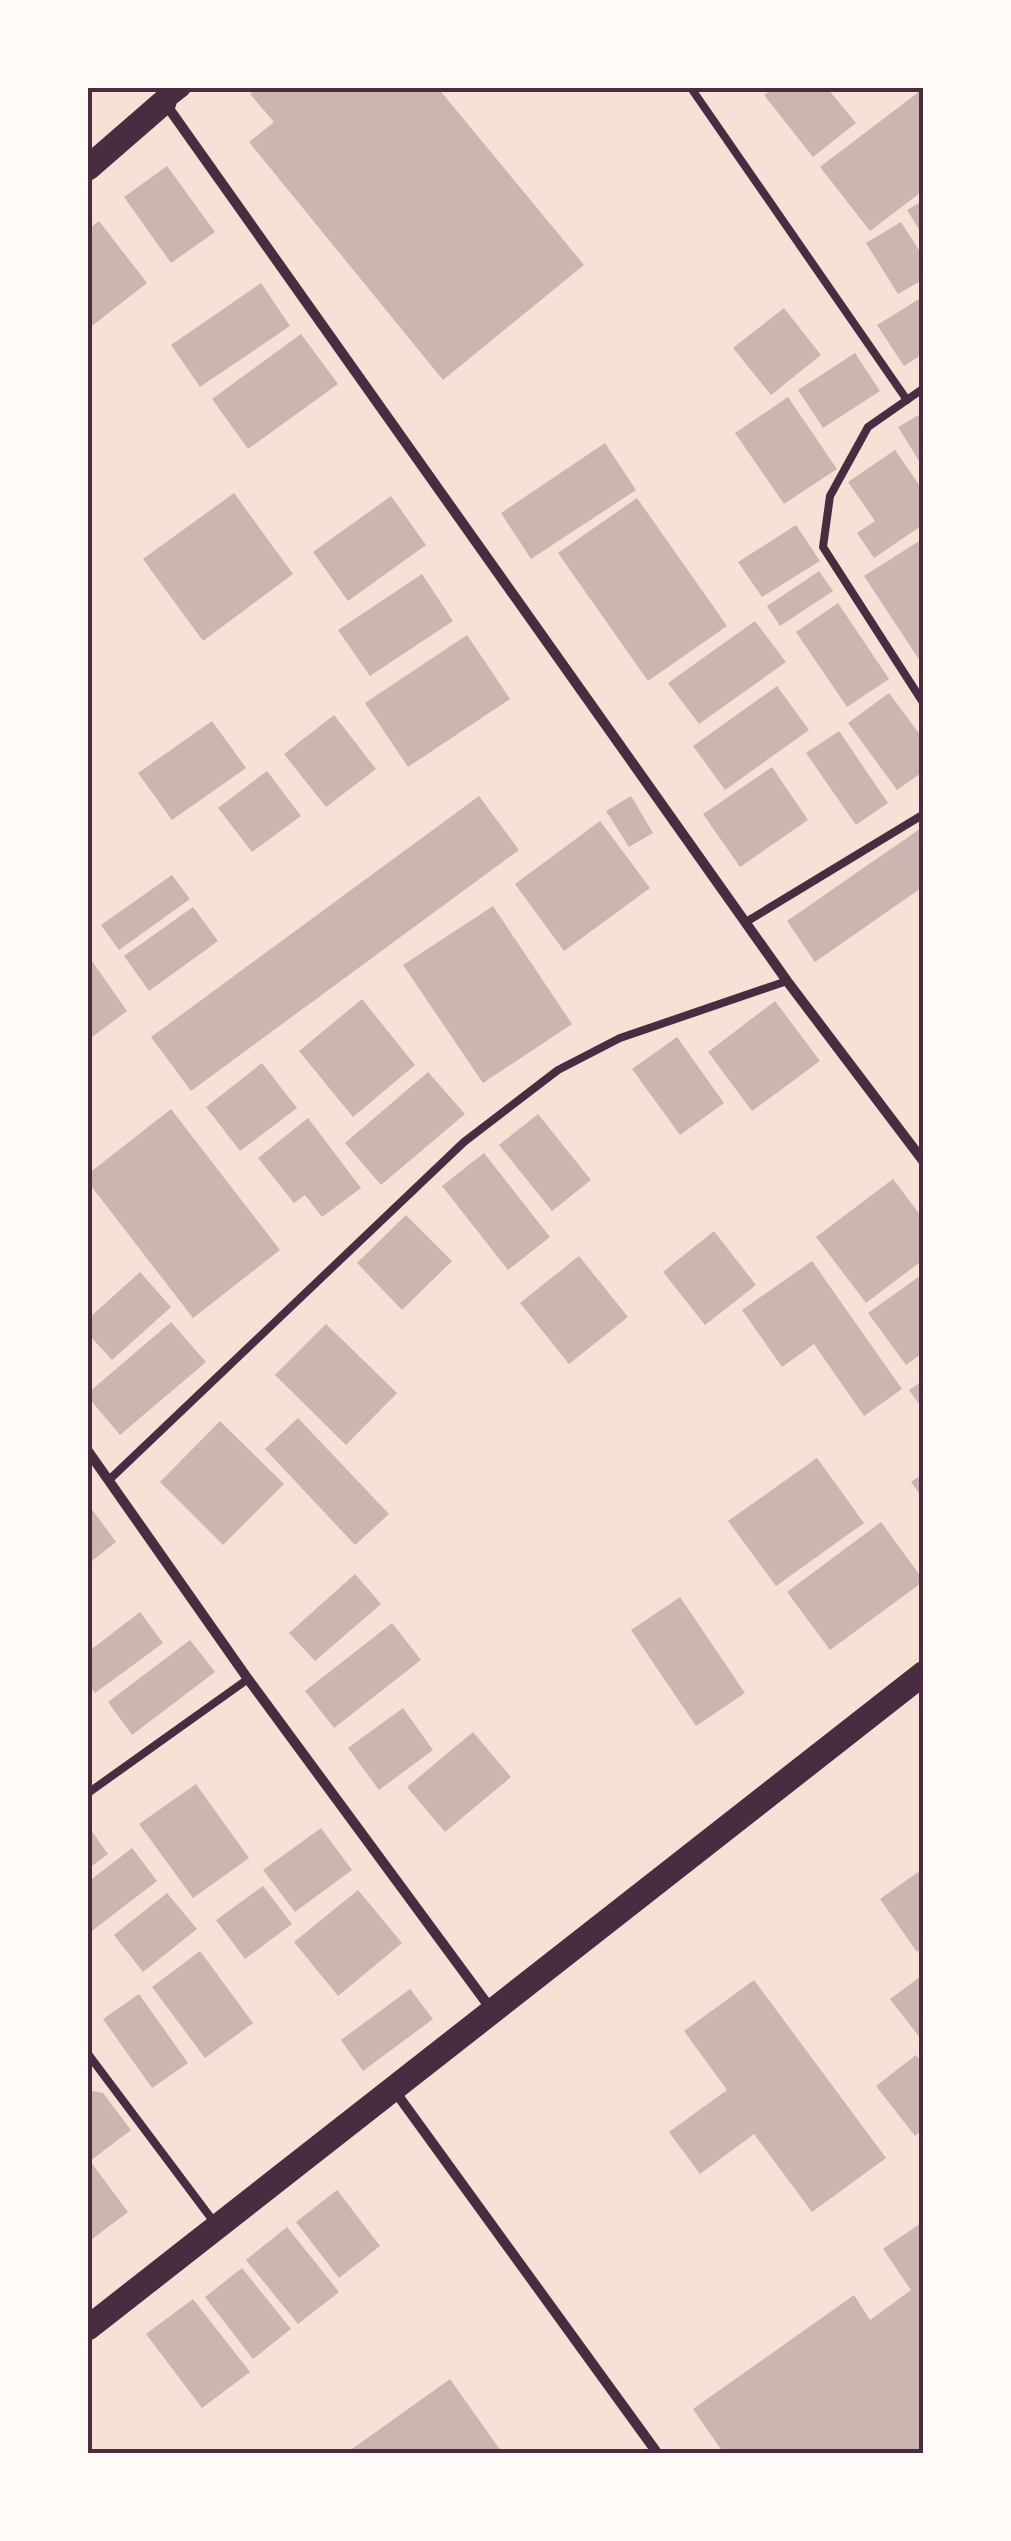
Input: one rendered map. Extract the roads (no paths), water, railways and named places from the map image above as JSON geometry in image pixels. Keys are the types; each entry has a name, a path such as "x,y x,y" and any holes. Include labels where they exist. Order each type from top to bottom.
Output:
{"main road":[{"path":"88,168 173,95"},
{"path":"88,2328 924,1673"}],"street":[{"path":"173,95 787,981 924,1162"},
{"path":"88,1451 248,1679 493,2011"},
{"path":"392,2088 658,2454"}],"lane":[{"path":"691,88 907,400"},
{"path":"924,388 868,427 830,496 823,547 924,704"},
{"path":"746,922 924,814"},
{"path":"108,1480 464,1142 558,1070 620,1038 787,981"},
{"path":"88,1793 248,1679"},
{"path":"88,2054 218,2228"}]}
